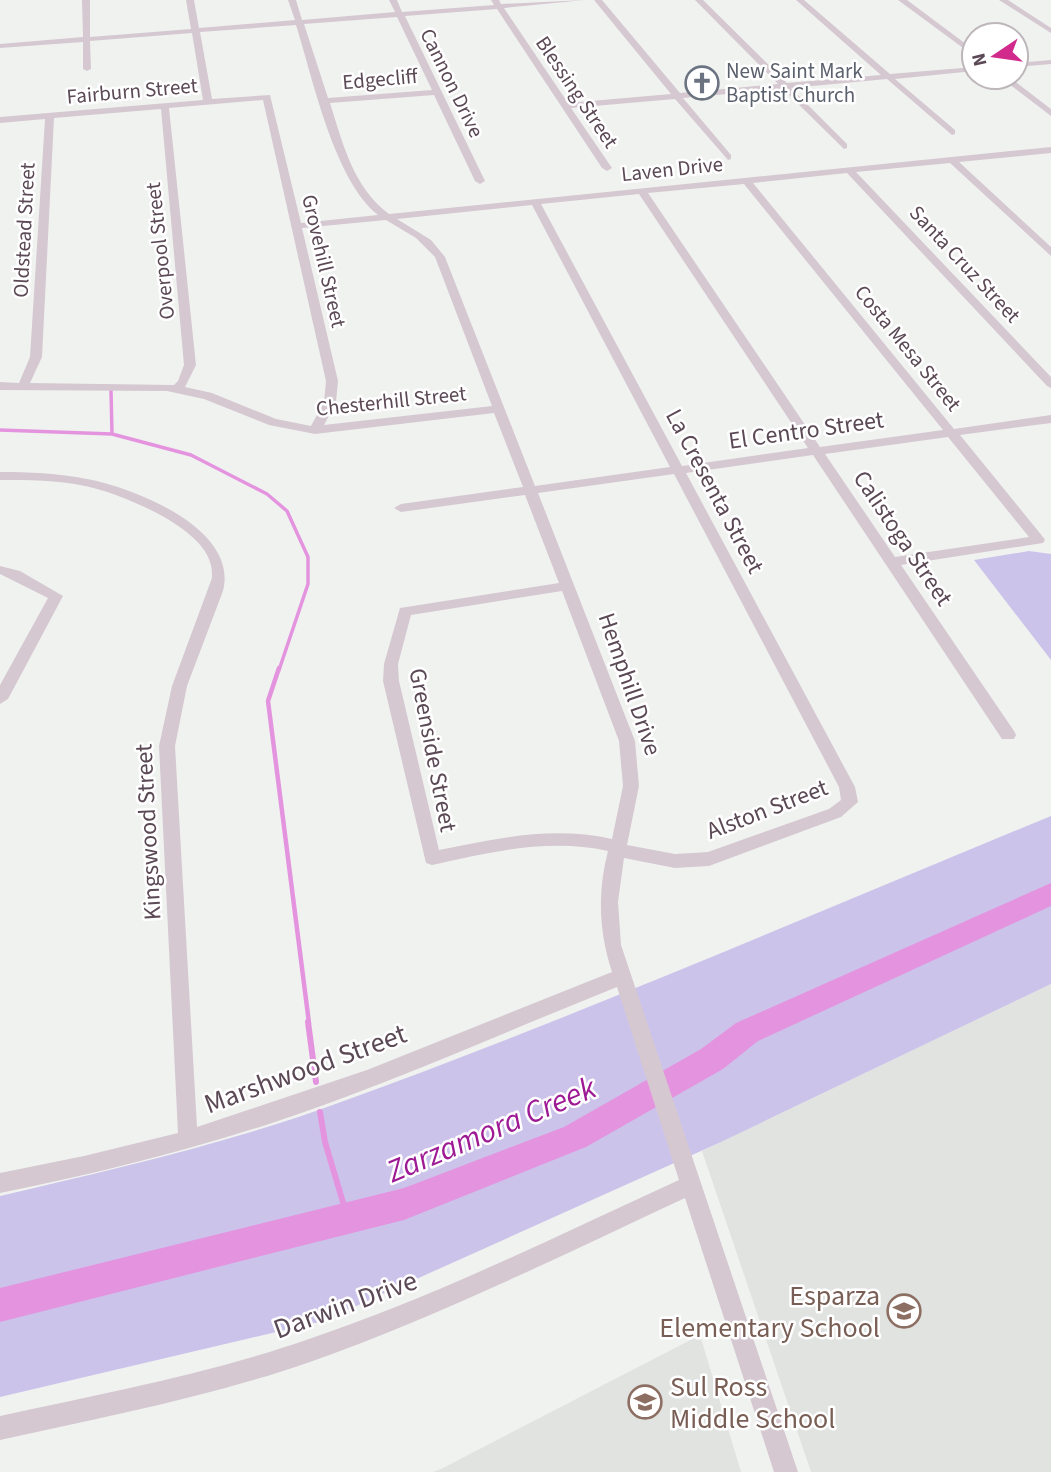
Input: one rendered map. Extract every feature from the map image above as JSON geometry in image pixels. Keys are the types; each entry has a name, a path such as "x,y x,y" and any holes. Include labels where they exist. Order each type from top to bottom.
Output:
{"street":[{"path":"86,0 86,69"},
{"path":"190,0 208,102"},
{"name":"Hemphill Drive","path":"292,0 345,164 369,201 388,218 425,239 440,257 631,758 633,792 609,894 609,920 621,977 632,1000 786,1472"},
{"name":"Cannon Drive","path":"393,0 480,181"},
{"path":"0,46 497,3 580,0"},
{"path":"598,0 728,157"},
{"path":"699,0 844,146"},
{"path":"800,0 952,132"},
{"path":"902,0 960,44"},
{"path":"1003,0 1051,31"},
{"name":"Blessing Street","path":"497,3 607,169"},
{"path":"1030,64 1051,62"},
{"path":"565,106 960,70"},
{"path":"1022,91 1051,113"},
{"name":"Edgecliff","path":"325,101 437,92"},
{"name":"Fairburn Street","path":"0,120 267,97"},
{"name":"Grovehill Street","path":"267,97 332,381 330,402 315,430"},
{"name":"Overpool Street","path":"165,106 190,365 183,383 176,389"},
{"name":"Oldstead Street","path":"23,386 36,357 50,115"},
{"name":"Laven Drive","path":"297,226 1051,151"},
{"path":"952,160 1051,253"},
{"name":"Santa Cruz Street","path":"850,171 1051,384"},
{"name":"Costa Mesa Street","path":"747,181 1038,540 892,562"},
{"name":"Calistoga Street","path":"642,192 1008,735"},
{"name":"La Cresenta Street","path":"535,202 847,787 850,802"},
{"name":"Chesterhill Street","path":"0,386 124,385 176,389 208,396 273,422 315,430 499,409"},
{"name":"El Centro Street","path":"401,509 1051,419"},
{"name":"Kingswood Street","path":"0,476 47,477 94,484 168,516 203,537 217,558 219,577 174,696 167,746 188,1139"},
{"path":"0,570 56,596 0,699"},
{"name":"Greenside Street","path":"432,858 391,681 391,664 405,611 567,586"},
{"name":"Alston Street","path":"432,858 552,837 585,839 675,861 709,859 835,813 850,802"},
{"name":"Marshwood Street","path":"0,1184 95,1164 188,1139 337,1089 621,977"},
{"name":"Darwin Drive","path":"0,1428 200,1384 308,1351 431,1305 692,1184"}],"shaded area":[{"path":"1029,551 1051,554 1051,660 974,560"},
{"path":"1051,816 1051,984 721,1142 323,1321 0,1397 0,1196 215,1143 341,1102 609,999"},
{"name":"Esparza Elementary School","path":"1051,984 1051,1472 811,1472 702,1151"},
{"name":"Sul Ross Middle School","path":"700,1335 741,1472 433,1472 441,1469"}],"waterway":[{"path":"111,391 112,434"},
{"path":"0,430 112,434"},
{"path":"112,434 191,455 267,494 287,511 308,557 308,584 279,670"},
{"path":"279,668 268,701 309,1023"},
{"name":"Zarzamora Creek","path":"0,1305 404,1204 575,1137 712,1059 747,1032 1051,894"},
{"path":"308,1022 316,1082"},
{"path":"320,1112 325,1142 348,1219"}],"place":[{"name":"New Saint Mark Baptist Church","path":"702,83"},
{"name":"Esparza Elementary School","path":"904,1311"},
{"name":"Sul Ross Middle School","path":"645,1402"}]}
